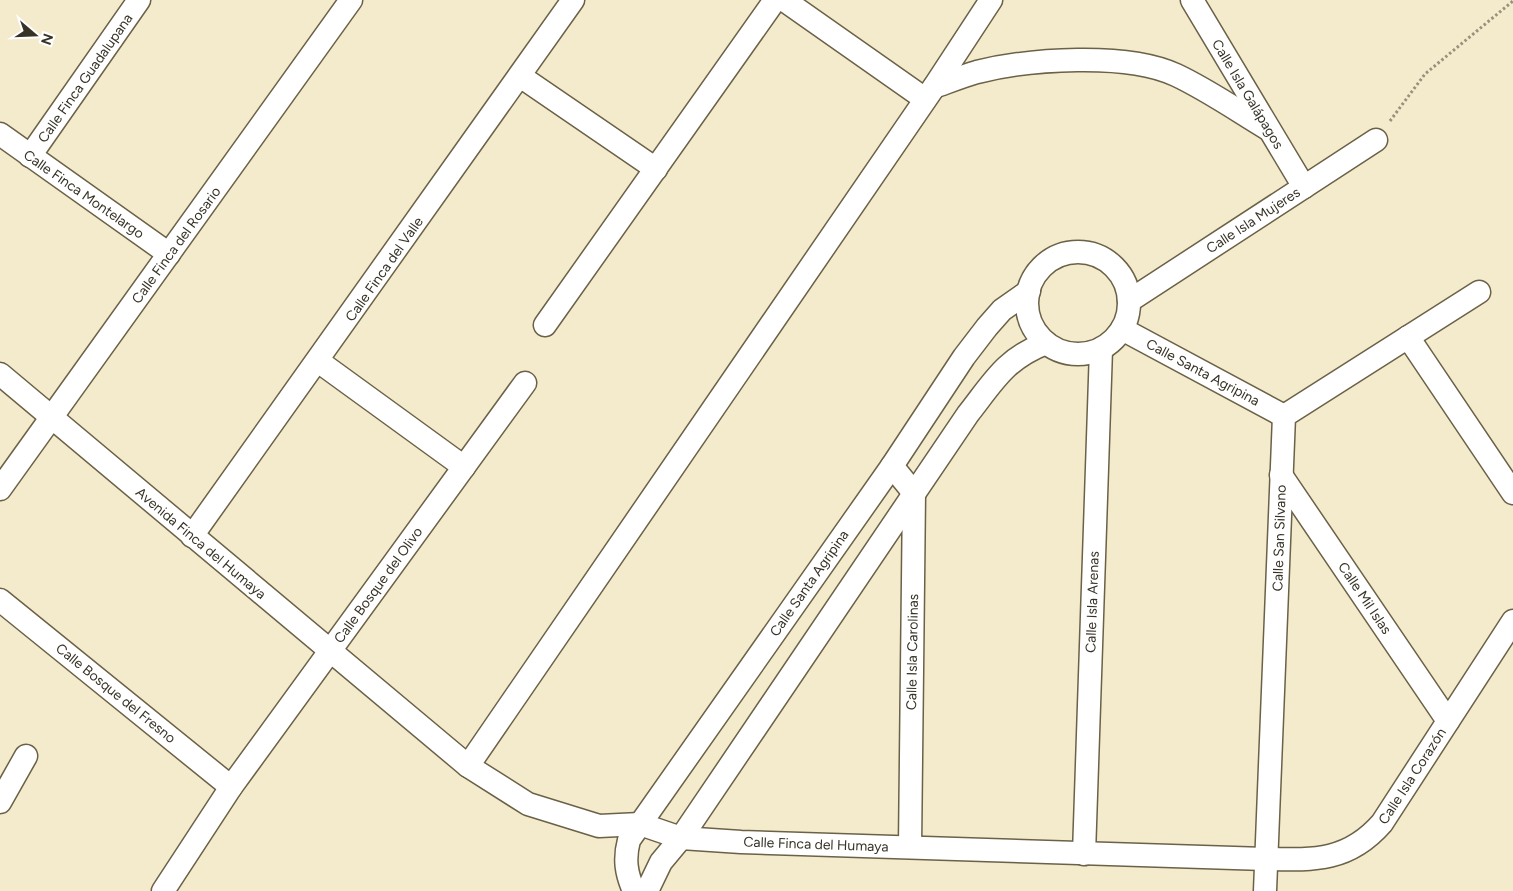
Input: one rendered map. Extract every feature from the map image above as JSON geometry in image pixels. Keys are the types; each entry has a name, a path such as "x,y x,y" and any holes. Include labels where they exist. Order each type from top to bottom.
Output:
{"street":[{"name":"Calle Finca Guadalupana","path":"30,156 139,0"},
{"name":"Calle Finca del Rosario","path":"0,490 351,0"},
{"name":"Calle Finca del Valle","path":"192,536 573,0"},
{"path":"545,325 775,0"},
{"path":"784,0 930,93"},
{"path":"468,766 930,93 991,0"},
{"name":"Calle Isla Galápagos","path":"1192,0 1304,187"},
{"path":"930,93 976,72 1010,66 1090,59 1132,62 1175,74 1268,128"},
{"path":"520,76 656,169"},
{"name":"Calle Finca Montelargo","path":"0,134 169,254"},
{"name":"Calle Isla Mujeres","path":"1129,301 1376,140"},
{"path":"1084,252 1098,256 1110,263 1120,274 1126,287 1129,301 1128,316 1122,329 1113,340 1101,349 1087,354 1059,351 1046,343 1037,333 1030,320 1027,306 1029,291 1039,272 1055,258 1069,253 1084,252"},
{"name":"Calle Santa Agripina","path":"625,857 629,840 892,466 987,327 1002,310 1029,291"},
{"path":"1284,416 1479,292"},
{"name":"Calle Santa Agripina","path":"1122,329 1284,416"},
{"path":"1408,337 1513,493"},
{"path":"647,891 661,862 680,838 914,493 1005,366 1025,351 1046,343"},
{"name":"Calle Isla Arenas","path":"1084,854 1101,349"},
{"path":"318,361 464,467"},
{"name":"Avenida Finca del Humaya","path":"0,374 402,712"},
{"name":"Calle Bosque del Olivo","path":"162,891 231,787 525,383"},
{"name":"Calle San Silvano","path":"1265,891 1284,416"},
{"path":"892,466 914,493"},
{"name":"Calle Mil Islas","path":"1281,475 1448,721"},
{"name":"Calle Isla Carolinas","path":"910,847 914,493"},
{"name":"Calle Bosque del Fresno","path":"0,600 231,787"},
{"name":"Calle Isla Corazón","path":"1265,859 1329,857 1361,843 1382,823 1513,621"},
{"name":"Calle Finca del Humaya","path":"402,712 468,766 528,804 599,826 640,824 680,838 1265,859"},
{"path":"0,802 26,756"},
{"path":"599,826 625,857 629,879 634,891"}],"path":[{"path":"1376,140 1425,74 1513,1"}]}
